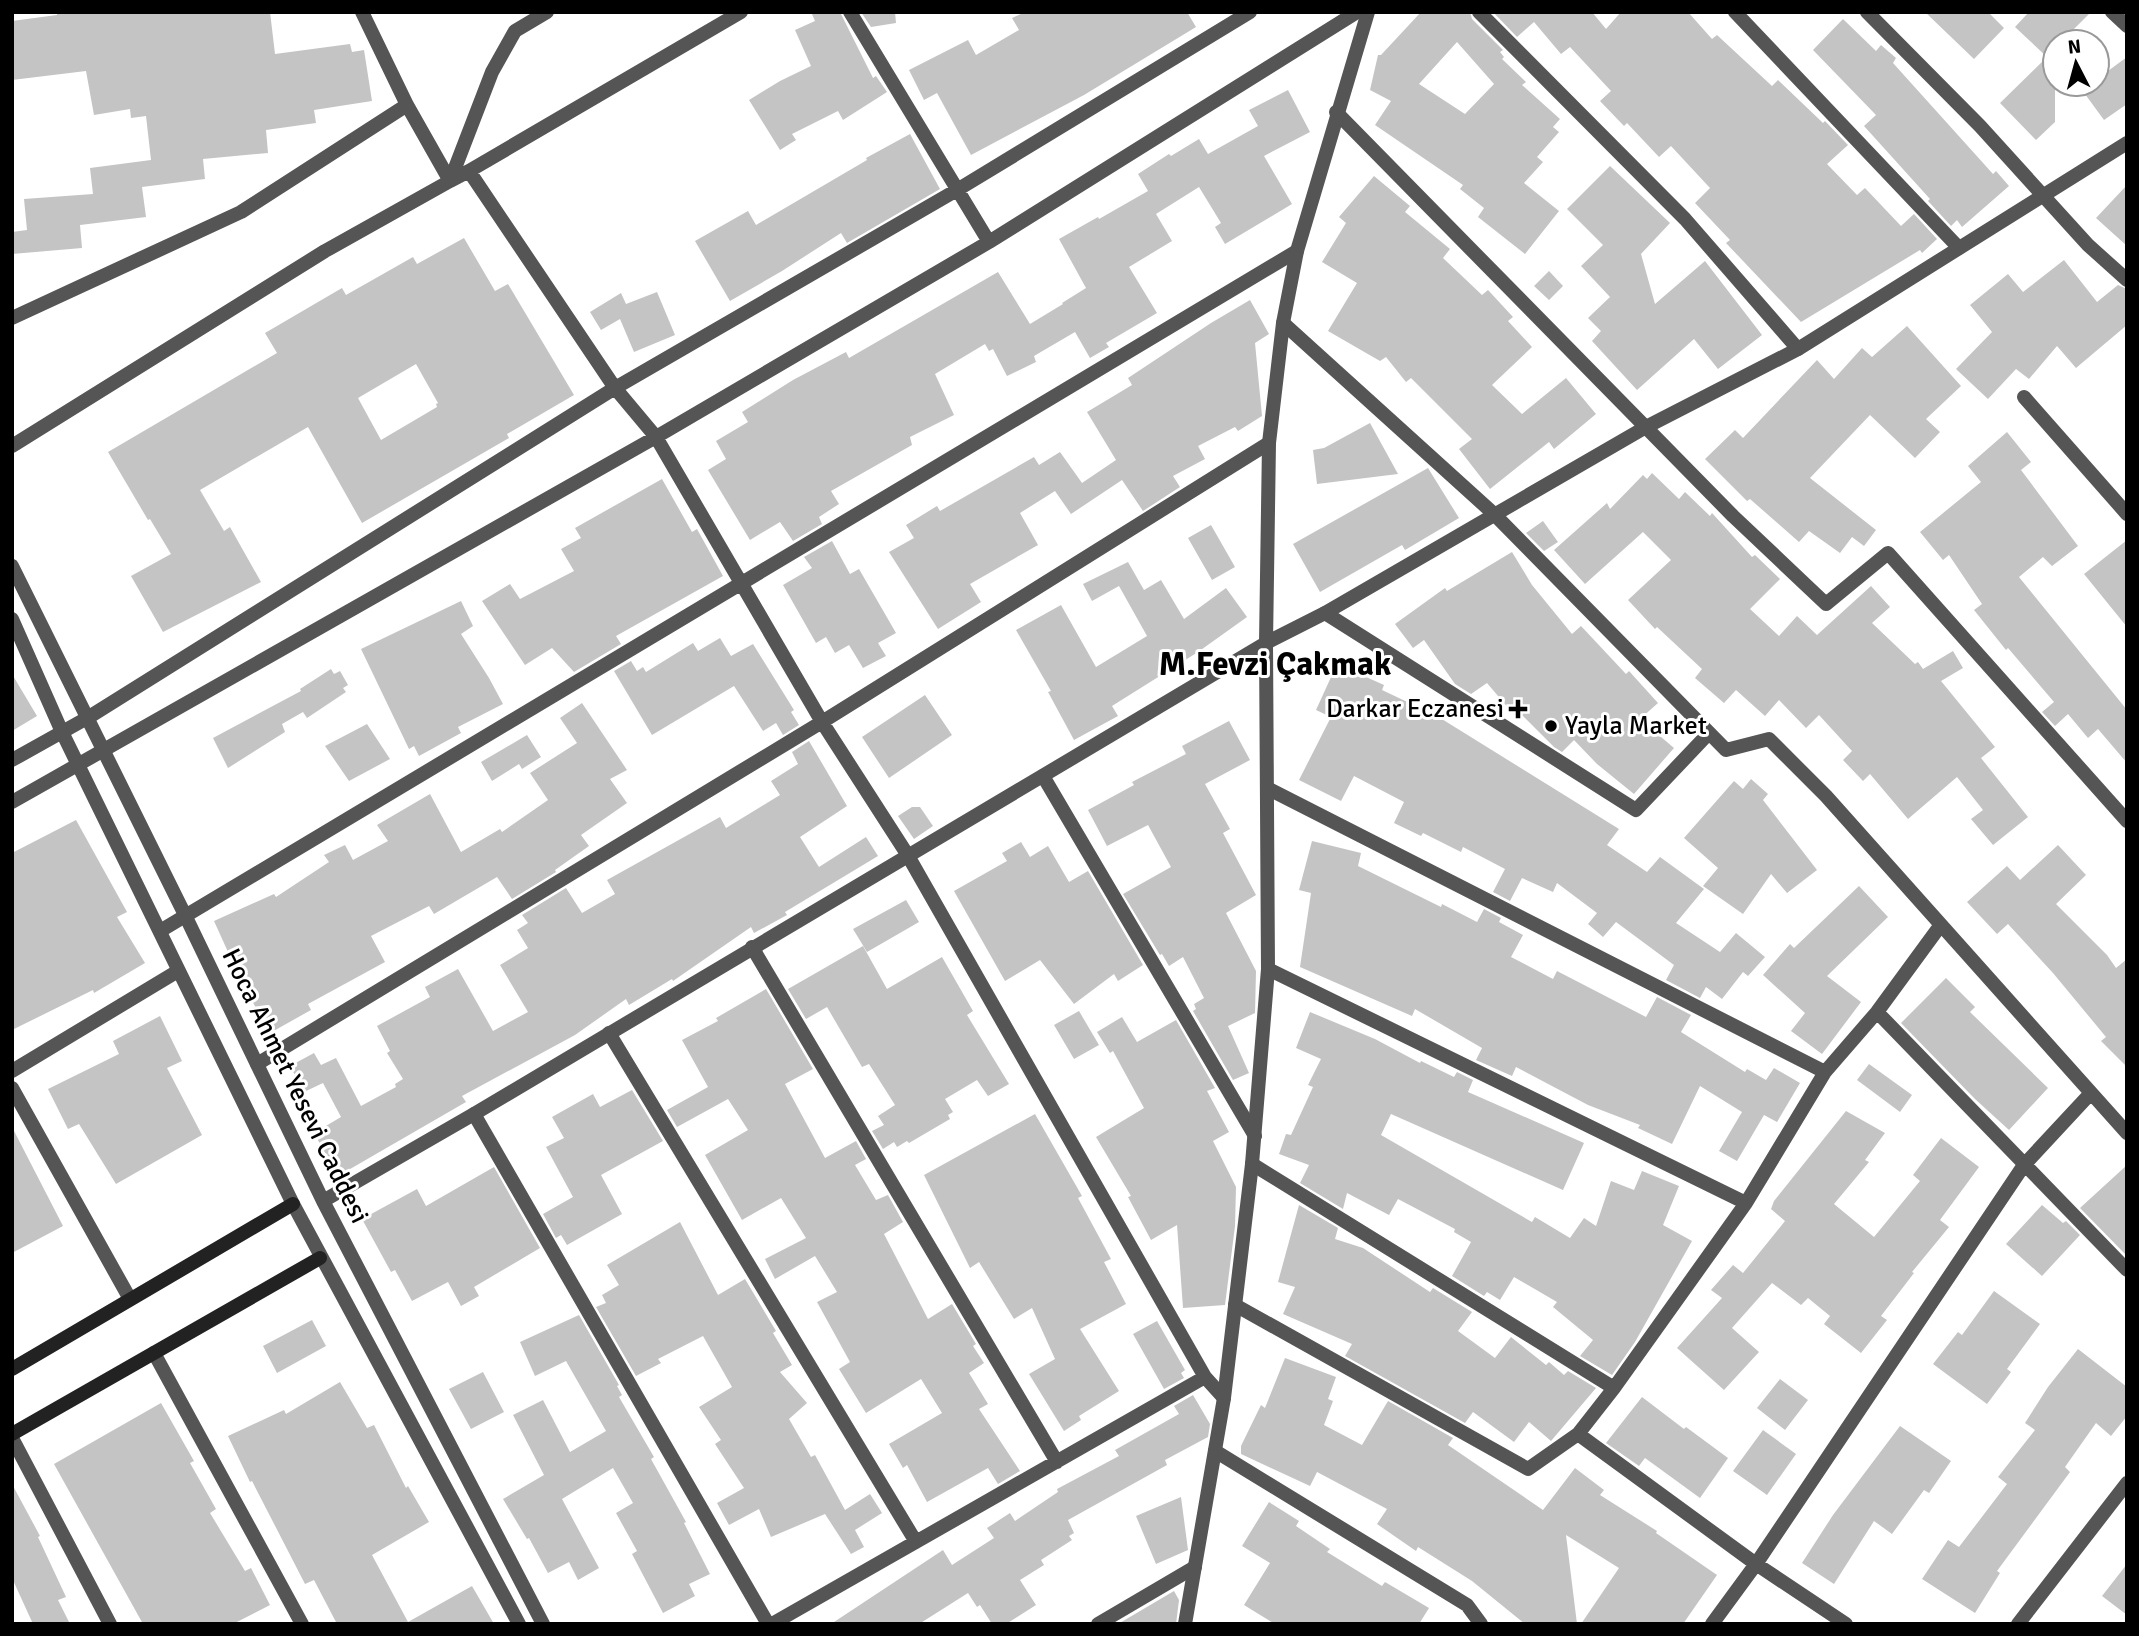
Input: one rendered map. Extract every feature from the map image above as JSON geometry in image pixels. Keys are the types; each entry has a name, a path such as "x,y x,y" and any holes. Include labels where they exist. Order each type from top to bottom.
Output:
{"main road":[{"path":"12,1369 293,1204"},
{"path":"12,1436 320,1258"}],"street":[{"path":"362,12 407,105 450,181"},
{"path":"450,181 492,72 515,31 547,12"},
{"path":"12,446 325,251 469,171 741,12"},
{"path":"850,12 989,242"},
{"path":"12,760 89,718 615,388 957,190 1250,12"},
{"path":"12,802 656,437 989,242 1357,12"},
{"path":"1188,1622 1224,1398 1255,1136 1268,969 1266,643 1269,443 1283,323 1297,251 1368,12"},
{"path":"1479,12 1685,219 1798,349"},
{"path":"1735,12 1959,248"},
{"path":"1867,12 1980,126 2041,196 2127,280"},
{"path":"2112,12 2127,26"},
{"path":"12,318 241,212 407,105"},
{"path":"1336,113 1733,516 1826,604 1888,554 2127,821"},
{"path":"323,1201 1266,643 1325,613 1646,427 1798,349 2127,143"},
{"path":"469,171 615,388 656,437 821,722 907,854 1205,1377 1224,1398"},
{"path":"160,931 1297,251"},
{"path":"1283,323 1494,514 1726,750 1769,739 1826,796 2127,1133"},
{"path":"2024,397 2127,514"},
{"path":"257,1064 821,722 1269,443"},
{"name":"Hoca Ahmet Yesevi Caddesi","path":"12,566 105,750 323,1201 543,1624"},
{"path":"1325,613 1636,810 1709,733"},
{"name":"Hoca Ahmet Yesevi Caddesi","path":"12,619 62,732 320,1258 519,1624"},
{"path":"1043,776 1255,1136"},
{"path":"1267,788 1825,1072"},
{"path":"1235,1305 1528,1469 1578,1434 1614,1388 1746,1203 1825,1072 1877,1012 1940,926"},
{"path":"752,947 1057,1462"},
{"path":"1268,969 1746,1203"},
{"path":"12,1071 178,971"},
{"path":"1877,1012 2127,1270"},
{"path":"609,1033 916,1542"},
{"path":"12,1088 130,1299"},
{"path":"1712,1624 2024,1165 2090,1094"},
{"path":"474,1114 770,1624 1205,1377"},
{"path":"1252,1164 1614,1388"},
{"path":"154,1353 302,1624"},
{"path":"1578,1434 1756,1563 1846,1624"},
{"path":"12,1436 110,1624"},
{"path":"1215,1451 1467,1605 1481,1624"},
{"path":"2018,1624 2127,1483"},
{"path":"1098,1624 1195,1567"}],"building":[{"path":"57,12 270,12 275,54 350,44 352,52 364,50 372,101 314,110 316,123 266,130 268,153 203,159 205,179 142,187 146,217 80,225 82,248 12,254 12,232 27,230 24,199 93,194 90,168 151,160 146,116 131,118 130,109 94,115 86,71 12,80 12,21 57,15"},
{"path":"811,12 840,12 873,78 876,76 887,92 843,120 838,111 792,134 796,140 780,150 749,100 811,66 795,30 815,21"},
{"path":"861,12 895,12 896,23 871,27"},
{"path":"1025,12 1187,12 1196,27 1084,95 971,155 937,93 924,100 909,70 968,40 976,55 1019,30 1012,18"},
{"path":"1421,12 1470,12 1472,19 1503,50 1500,52 1504,57 1502,59 1526,82 1522,85 1560,119 1553,127 1559,132 1537,157 1543,162 1524,183 1559,211 1525,254 1478,217 1484,208 1460,189 1463,185 1375,125 1391,101 1370,90 1378,55 1381,55","holes":["1457,42 1494,84 1465,114 1419,84"]},
{"path":"1493,12 1592,12 1606,29 1621,12 1688,12 1712,39 1717,35 1772,86 1778,80 1848,145 1827,164 1857,195 1865,188 1901,226 1914,214 1937,239 1922,253 1920,250 1801,322 1726,243 1730,240 1695,203 1710,188 1671,146 1659,157 1627,123 1624,126 1600,101 1611,91 1570,47 1561,54 1534,22 1517,37"},
{"path":"1925,12 1988,12 2004,28 1974,59"},
{"path":"2029,12 2091,12 2075,28 2041,28 2041,51 2015,27"},
{"path":"1843,19 1876,51 1881,45 1896,58 1893,63 1993,174 1996,171 2009,186 1962,227 1957,220 1951,226 1864,126 1876,115 1813,50"},
{"path":"2127,57 2127,104 2104,120 2088,98 2111,98 2111,69"},
{"path":"2041,63 2041,98 2055,98 2055,122 2036,140 2000,103"},
{"path":"1288,90 1310,132 1264,156 1292,204 1225,244 1215,227 1221,223 1199,187 1156,214 1172,241 1129,267 1157,313 1106,343 1109,347 1090,358 1075,332 1034,356 1036,362 1007,376 993,349 989,351 985,344 935,374 954,415 910,437 912,445 831,491 839,504 819,517 822,524 793,541 780,522 750,540 708,470 726,459 716,441 748,422 742,412 793,380 846,352 849,358 998,272 1030,324 1086,288 1059,239 1148,191 1138,174 1169,154 1171,156 1199,139 1208,154 1258,126 1249,110"},
{"path":"910,134 940,189 847,243 841,233 730,301 695,241 748,211 756,225"},
{"path":"1610,166 1670,223 1641,254 1655,304 1705,261 1762,335 1718,369 1694,339 1637,390 1592,341 1601,331 1588,318 1610,297 1581,266 1603,245 1567,209"},
{"path":"1374,176 1410,206 1405,212 1450,249 1443,258 1482,295 1488,290 1513,317 1508,321 1532,347 1492,385 1522,414 1566,378 1596,414 1554,449 1549,442 1490,489 1459,449 1472,439 1411,378 1406,382 1386,357 1380,361 1328,331 1357,283 1322,262 1346,223 1339,217"},
{"path":"2127,185 2127,246 2096,218"},
{"path":"464,238 495,291 508,284 574,395 507,434 509,438 362,523 308,427 200,490 224,531 230,527 261,582 163,632 131,576 171,554 108,452 277,353 265,333 342,288 346,295 413,257 417,264","holes":["416,364 438,403 437,407 381,440 358,398"]},
{"path":"2064,260 2097,302 2118,285 2127,289 2127,325 2076,368 2057,346 2029,379 2016,369 1988,399 1956,369 1992,332 1970,305 2008,274 2023,292"},
{"path":"1549,271 1563,286 1549,300 1534,286"},
{"path":"657,292 675,335 634,352 620,319 601,330 590,312 621,293 626,304"},
{"path":"1250,300 1269,334 1255,343 1262,416 1238,431 1235,427 1198,446 1205,459 1173,476 1180,487 1143,511 1122,480 1071,514 1055,491 1020,513 1038,545 970,584 981,602 938,629 889,552 914,538 906,525 937,506 940,511 1034,457 1039,465 1060,452 1082,483 1116,460 1087,412 1132,385 1128,378"},
{"path":"1907,326 1961,386 1926,419 1940,432 1915,458 1870,415 1810,478 1876,530 1864,546 1852,537 1840,553 1809,531 1799,542 1750,499 1747,501 1705,459 1735,430 1743,438 1817,360 1834,379 1862,348 1872,357"},
{"path":"1370,423 1398,474 1317,484 1313,450 1324,448"},
{"path":"2007,432 2031,462 2021,470 2078,546 2052,566 2043,557 2019,577 2127,710 2127,763 2098,729 2088,738 2068,714 2055,726 2042,712 2054,702 1974,610 1982,604 1949,555 1943,560 1920,532 1981,482 1968,466"},
{"path":"1428,468 1459,518 1405,550 1402,545 1320,592 1293,544"},
{"path":"1652,473 1679,499 1685,492 1710,516 1712,513 1752,557 1755,555 1780,579 1750,609 1779,636 1797,616 1817,635 1871,586 1890,607 1872,623 1915,664 1918,662 1923,669 1953,651 1963,668 1941,681 1995,747 1981,758 2028,817 1993,845 1971,819 1983,810 1957,777 1908,819 1870,774 1863,781 1843,760 1852,751 1819,715 1806,728 1779,700 1765,716 1736,690 1724,703 1695,678 1702,669 1657,627 1655,629 1628,600 1671,560 1643,532 1585,584 1554,550 1607,503 1610,509 1643,475 1647,479"},
{"path":"662,479 692,532 697,529 723,576 616,636 621,644 574,672 552,648 525,665 482,601 510,584 520,599 574,571 561,549 581,538 575,528"},
{"path":"1543,521 1558,542 1544,551 1526,533"},
{"path":"1211,525 1235,567 1212,580 1188,538"},
{"path":"2127,540 2127,627 2084,574"},
{"path":"832,541 850,574 859,569 896,633 878,643 886,656 863,668 849,645 835,653 826,637 816,643 783,585 812,568 804,557"},
{"path":"1512,552 1532,585 1572,634 1581,626 1626,674 1629,671 1658,703 1640,719 1674,748 1634,794 1597,764 1574,740 1562,752 1554,747 1519,712 1515,716 1487,683 1471,694 1455,684 1424,640 1413,648 1395,624 1445,588 1447,591"},
{"path":"1128,562 1144,590 1161,580 1184,619 1226,588 1247,617 1198,652 1112,706 1118,716 1074,740 1048,692 1051,691 1016,630 1061,605 1096,667 1147,636 1119,586 1092,601 1083,584"},
{"path":"461,601 473,626 461,634 503,704 458,727 461,733 419,756 414,746 409,749 361,649"},
{"path":"720,638 731,656 753,644 794,710 791,712 799,725 783,735 776,723 763,731 734,686 652,735 614,671 631,661 637,671 643,667 646,672 693,643 698,651"},
{"path":"1337,664 1384,685 1382,690 1437,716 1619,829 1607,845 1647,872 1660,857 1704,889 1676,923 1720,952 1736,933 1765,957 1748,976 1743,972 1722,999 1706,987 1700,998 1666,980 1674,965 1616,922 1603,937 1588,924 1597,913 1557,883 1553,892 1522,878 1510,901 1493,892 1505,869 1463,847 1461,852 1423,833 1421,836 1394,823 1404,802 1354,776 1341,801 1299,780 1331,717 1316,710"},
{"path":"331,669 334,674 340,671 348,685 343,688 346,692 307,718 303,712 282,724 285,732 228,768 213,738 301,691 300,689"},
{"path":"12,674 37,716 12,731"},
{"path":"925,695 952,735 889,778 862,737"},
{"path":"582,703 627,770 610,779 627,803 581,835 589,846 555,870 556,872 512,899 497,877 434,914 429,906 371,936 385,962 308,1004 311,1010 270,1033 243,985 214,921 274,894 276,897 329,862 324,855 345,845 353,860 388,841 377,825 430,794 461,852 500,829 502,832 548,800 530,773 577,743 560,718"},
{"path":"1229,721 1250,760 1205,784 1230,829 1223,833 1256,895 1226,913 1256,971 1255,1013 1228,1026 1249,1073 1233,1080 1193,1011 1196,1009 1194,1004 1204,998 1183,957 1169,966 1123,894 1171,867 1148,825 1107,846 1088,810 1134,785 1132,782 1186,754 1182,746"},
{"path":"367,724 390,759 349,781 325,746"},
{"path":"527,735 541,757 522,769 519,764 492,781 481,762"},
{"path":"809,741 847,806 800,837 819,867 866,837 878,856 785,912 787,915 754,933 751,927 673,981 672,979 629,1005 626,999 575,1035 462,1096 466,1102 338,1176 314,1133 341,1117 323,1083 304,1092 290,1066 314,1053 321,1065 336,1058 361,1106 396,1087 395,1084 403,1079 387,1053 390,1051 377,1026 430,997 425,987 458,969 493,1031 528,1012 500,965 528,948 517,930 528,923 522,915 566,888 582,913 615,894 607,880 720,817 726,828 780,795 771,781 798,764 792,752"},
{"path":"1751,779 1768,794 1763,800 1817,870 1787,893 1771,874 1743,914 1703,886 1718,868 1684,838 1734,781 1743,789"},
{"path":"912,807 920,807 933,826 914,839 898,816"},
{"path":"76,820 127,912 117,917 145,963 94,993 93,990 12,1030 12,853"},
{"path":"1312,841 1361,853 1358,866 1477,922 1484,909 1501,918 1499,922 1523,935 1511,957 1553,979 1557,971 1646,1017 1657,997 1691,1015 1681,1032 1745,1072 1747,1069 1766,1080 1774,1068 1800,1083 1777,1122 1764,1115 1737,1161 1719,1151 1742,1112 1700,1086 1672,1144 1638,1128 1640,1125 1588,1105 1516,1067 1512,1076 1476,1060 1482,1048 1415,1009 1412,1016 1300,967 1311,893 1299,890"},
{"path":"1021,842 1030,857 1048,846 1069,882 1088,871 1143,965 1118,981 1114,974 1074,1004 1040,960 1005,981 954,891 1007,861 1002,853"},
{"path":"2058,845 2086,875 2056,904 2107,955 2116,968 2127,959 2127,1067 2101,1041 2106,1037 2008,924 1997,934 1967,902 2007,866 2020,880"},
{"path":"1859,886 1888,917 1827,976 1861,1002 1822,1054 1791,1031 1805,1013 1763,975 1790,944 1794,948"},
{"path":"906,900 919,922 867,952 853,929"},
{"path":"863,946 887,989 942,957 973,1011 967,1015 1009,1084 988,1096 977,1080 945,1099 953,1112 948,1115 950,1119 909,1143 907,1141 897,1147 894,1142 883,1149 872,1131 884,1125 878,1116 895,1105 869,1064 862,1067 827,1007 806,1019 788,989"},
{"path":"1946,978 1975,1007 1970,1012 2048,1088 2009,1130 1901,1023"},
{"path":"766,989 813,1069 785,1084 825,1158 856,1141 866,1159 855,1165 876,1200 888,1195 903,1222 884,1234 928,1319 952,1304 976,1344 973,1346 984,1363 969,1373 988,1404 979,1409 1020,1471 998,1484 988,1468 927,1502 907,1465 903,1468 889,1444 942,1413 921,1379 866,1413 839,1369 850,1362 817,1302 837,1292 815,1256 775,1279 765,1259 806,1238 781,1198 742,1220 705,1155 748,1130 728,1099 677,1127 667,1110 708,1087 682,1040 718,1021 716,1018"},
{"path":"1079,1011 1099,1045 1074,1059 1054,1025"},
{"path":"1310,1012 1375,1039 1420,1063 1421,1061 1454,1077 1457,1072 1473,1080 1468,1092 1584,1143 1563,1190 1391,1114 1381,1135 1532,1222 1535,1217 1570,1238 1584,1218 1596,1226 1611,1181 1634,1190 1642,1171 1679,1186 1663,1225 1692,1241 1635,1342 1612,1375 1580,1356 1593,1340 1553,1307 1557,1302 1514,1277 1500,1300 1487,1292 1484,1296 1452,1276 1471,1242 1454,1232 1455,1229 1398,1199 1389,1215 1347,1193 1343,1209 1300,1183 1309,1165 1279,1154 1286,1134 1291,1135 1313,1087 1308,1085 1321,1059 1296,1048"},
{"path":"160,1016 182,1061 167,1068 202,1135 116,1184 79,1124 68,1129 48,1089 119,1054 113,1041"},
{"path":"1122,1017 1137,1042 1176,1020 1215,1088 1207,1091 1229,1132 1213,1141 1236,1187 1235,1226 1225,1305 1183,1308 1177,1225 1151,1240 1128,1197 1131,1196 1096,1137 1144,1108 1113,1051 1110,1053 1097,1032"},
{"path":"1869,1064 1912,1095 1900,1112 1857,1080"},
{"path":"632,1090 663,1141 601,1175 622,1214 567,1245 561,1235 556,1238 543,1214 573,1197 546,1147 564,1138 552,1117 593,1094 600,1107"},
{"path":"1846,1111 1885,1133 1865,1160 1869,1162 1834,1204 1874,1237 1920,1181 1913,1175 1941,1138 1979,1167 1940,1220 1949,1227 1881,1316 1887,1320 1861,1353 1824,1324 1830,1316 1808,1298 1801,1305 1772,1283 1732,1328 1759,1352 1724,1390 1677,1348 1722,1298 1711,1290 1733,1265 1743,1273 1785,1221 1771,1209 1774,1201"},
{"path":"1035,1114 1082,1196 1078,1198 1111,1259 1104,1262 1126,1304 1080,1329 1119,1391 1079,1416 1081,1420 1064,1431 1029,1374 1055,1359 1032,1308 1014,1319 979,1262 970,1268 924,1175"},
{"path":"12,1127 63,1226 12,1253"},
{"path":"2127,1165 2127,1256 2080,1208"},
{"path":"494,1167 540,1248 474,1287 479,1296 461,1306 448,1282 412,1301 395,1270 391,1272 362,1219 417,1189 426,1206"},
{"path":"1299,1205 1338,1228 1335,1239 1363,1248 1430,1292 1433,1288 1472,1312 1458,1331 1495,1358 1511,1337 1546,1365 1549,1362 1564,1375 1568,1371 1596,1388 1551,1441 1529,1422 1514,1442 1473,1412 1465,1423 1345,1356 1352,1344 1283,1314 1295,1287 1278,1282"},
{"path":"2042,1205 2063,1223 2066,1221 2080,1235 2042,1276 2006,1244"},
{"path":"680,1222 718,1295 745,1279 776,1331 773,1333 792,1365 780,1372 807,1403 789,1419 811,1457 815,1455 845,1510 870,1494 882,1513 855,1530 864,1547 851,1554 825,1514 771,1537 759,1509 729,1525 717,1503 744,1488 715,1444 721,1440 699,1407 732,1387 703,1336 658,1359 661,1363 636,1376 596,1307 606,1303 602,1295 619,1285 607,1265"},
{"path":"1994,1291 2040,1324 2007,1369 2011,1372 1987,1404 1933,1364 1958,1332 1962,1335"},
{"path":"579,1315 619,1385 617,1386 622,1395 619,1397 654,1457 651,1459 686,1522 684,1523 710,1574 689,1584 695,1596 663,1613 632,1554 637,1551 616,1513 633,1503 613,1468 562,1499 599,1568 578,1580 569,1562 548,1573 503,1499 544,1475 513,1415 543,1400 570,1452 606,1431 566,1361 535,1376 520,1342"},
{"path":"312,1320 326,1346 277,1373 263,1346"},
{"path":"1157,1321 1185,1370 1181,1373 1184,1378 1164,1389 1133,1334"},
{"path":"2078,1349 2127,1387 2127,1416 2111,1436 2096,1423 2065,1467 2070,1472 1997,1571 2000,1573 1975,1613 1922,1579 1948,1540 1959,1547 2007,1484 1998,1477 2035,1430 2025,1423 2048,1387"},
{"path":"1285,1358 1336,1377 1328,1399 1333,1401 1324,1425 1362,1445 1388,1401 1453,1438 1448,1445 1543,1510 1575,1468 1604,1490 1600,1495 1657,1531 1656,1533 1717,1575 1683,1624 1581,1624 1619,1568 1566,1535 1577,1624 1525,1624 1472,1581 1418,1547 1416,1551 1377,1524 1387,1509 1317,1472 1310,1486 1241,1454 1241,1446 1261,1405 1265,1408"},
{"path":"483,1372 504,1412 471,1429 449,1389"},
{"path":"1780,1379 1808,1400 1785,1430 1757,1408"},
{"path":"340,1382 367,1428 374,1425 406,1488 408,1486 429,1522 372,1555 408,1622 472,1586 494,1624 337,1624 314,1580 305,1584 228,1436 284,1410 286,1414"},
{"path":"1193,1395 1210,1424 1208,1437 1165,1460 1167,1465 1068,1520 1074,1533 1069,1536 1072,1540 1041,1560 1044,1565 1020,1580 1036,1605 1006,1624 992,1624 980,1605 977,1607 968,1593 919,1624 831,1624 943,1550 952,1565 994,1538 987,1528 1010,1513 1015,1521 1058,1492 1057,1489 1119,1456 1115,1450 1179,1414 1174,1406"},
{"path":"1642,1397 1728,1458 1700,1498 1645,1458 1639,1466 1606,1443"},
{"path":"161,1403 194,1461 190,1463 216,1509 210,1513 245,1571 251,1568 270,1605 233,1624 143,1624 54,1464"},
{"path":"1900,1426 1951,1461 1929,1493 1924,1490 1892,1534 1874,1521 1834,1584 1802,1563 1833,1515"},
{"path":"1763,1430 1796,1454 1767,1495 1733,1471"},
{"path":"12,1484 40,1536 38,1537 66,1597 58,1600 70,1624 33,1624 12,1578"},
{"path":"1181,1497 1188,1550 1156,1564 1136,1516"},
{"path":"1269,1502 1299,1521 1296,1526 1330,1549 1327,1552 1382,1586 1385,1582 1429,1608 1419,1624 1275,1624 1244,1605 1270,1563 1242,1546"},
{"path":"2127,1564 2127,1615 2102,1596"},
{"path":"1174,1591 1179,1600 1176,1624 1118,1624"}],"place":[{"name":"Darkar Eczanesi","path":"1518,709"},
{"name":"Yayla Market","path":"1551,726"}],"district":[{"name":"M.Fevzi Çakmak","path":"1275,664"}]}
